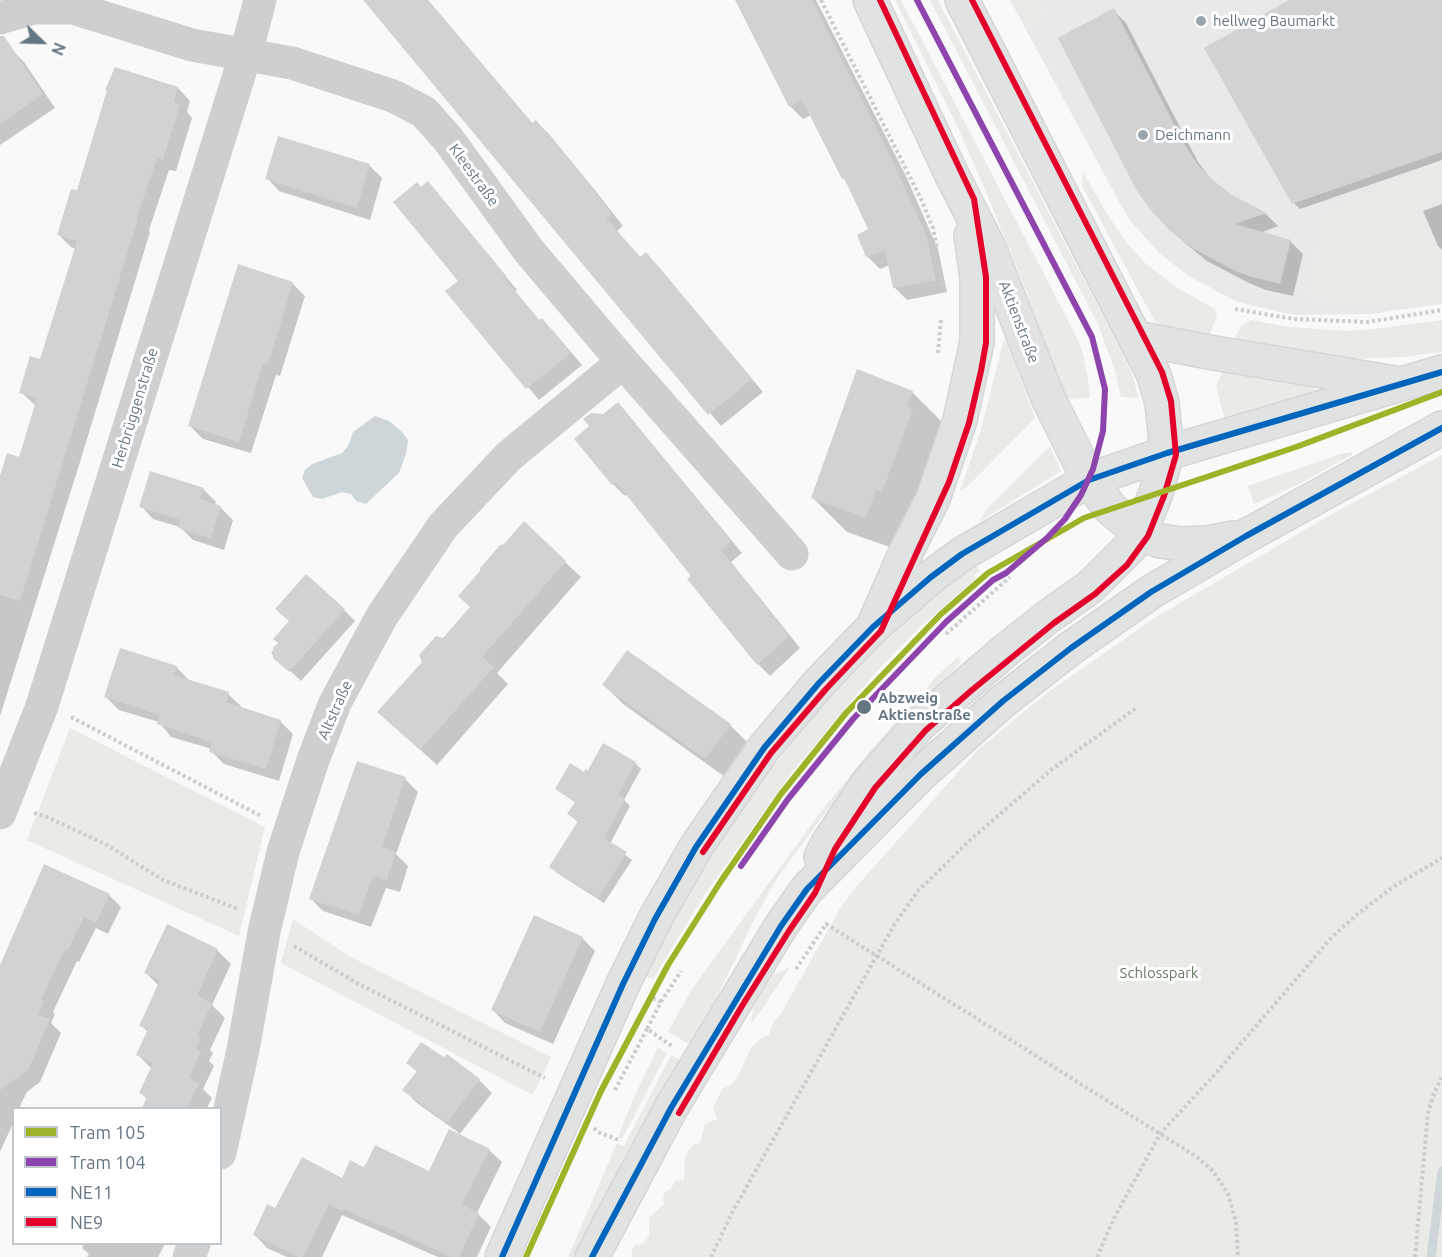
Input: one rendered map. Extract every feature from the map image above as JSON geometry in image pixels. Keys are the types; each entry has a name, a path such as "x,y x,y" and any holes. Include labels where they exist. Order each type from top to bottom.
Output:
{"main road":[{"name":"Aktienstraße","path":"870,0 999,270 1059,422 1089,480 1111,509 1140,533 1160,541 1182,544 1207,543 1246,536"},
{"path":"807,889 832,837 868,783 920,724 966,682 1106,573 1132,545 1140,533 1156,493 1167,453 1162,403 1154,375 962,0"},
{"path":"873,627 904,554 933,499 960,420 977,342 977,278 965,201"},
{"path":"1136,338 1403,384"},
{"path":"502,1257 623,984 696,847 764,748 805,699 873,627 931,577 962,554 1089,480 1167,453 1442,372"},
{"path":"592,1257 638,1167 698,1061 780,926 807,889 921,774 1003,701 1071,648 1151,592 1246,536 1442,428"}],"street":[{"name":"Herbrüggenstraße","path":"2,809 42,706 246,53 260,0"},
{"name":"Kleestraße","path":"0,18 33,3 73,8 192,45 292,63 393,96 424,112 448,139 529,251 792,554"},
{"name":"Altstraße","path":"222,1144 243,1050 266,924 290,826 335,703 382,616 443,526 509,456 623,362"}],"path":[{"path":"821,0 917,190 933,228 938,251"},
{"path":"939,262 942,291"},
{"path":"1235,309 1294,319 1368,322 1442,310"},
{"path":"938,356 942,312"},
{"path":"946,634 1010,577"},
{"path":"42,706 83,722 270,820 290,826"},
{"path":"711,1257 733,1211 911,900 946,863 1051,770 1136,708"},
{"path":"2,809 47,817 107,845 163,880 238,909 266,924 290,944 357,983 547,1078"},
{"path":"1097,1257 1114,1218 1160,1134 1216,1073 1332,937 1396,885 1442,858"},
{"path":"878,955 1197,1157 1221,1181 1233,1208 1238,1236 1238,1257"},
{"path":"661,1002 681,971"},
{"path":"610,1100 647,1029"},
{"path":"668,1057 674,1047"},
{"path":"1415,1257 1428,1113 1442,1077"},
{"path":"599,1119 594,1130 624,1141"}],"shaded area":[{"path":"1010,0 1442,0 1442,304 1370,314 1294,315 1237,302 1189,276 1159,253 1128,218"},
{"path":"375,416 389,421 408,440 399,473 366,504 356,501 351,494 342,492 322,499 313,497 302,478 305,470 312,464 342,453 348,446 353,432"}],"green space":[{"path":"895,0 901,0 1072,328 1082,350 1090,398 1066,399 1022,280 980,178"},
{"path":"930,0 938,0 1121,351 1131,371 1139,398 1121,397 1115,371 1098,324"},
{"path":"1014,0 1036,0 1045,17 1028,27"},
{"path":"1442,158 1442,197 1416,208 1434,251 1442,248 1442,304 1377,305 1310,299 1308,296 1322,235 1324,214"},
{"path":"1083,172 1107,214 1127,243 1145,263 1179,289 1215,309 1217,315 1208,340 1171,332 1154,320 1082,186"},
{"path":"1251,320 1289,327 1346,331 1442,320 1442,352 1405,357 1346,359 1233,341 1242,325"},
{"path":"1006,339 1035,418 967,487 960,491 980,433 1003,343"},
{"path":"1223,371 1305,385 1322,391 1225,420 1216,386"},
{"path":"1050,446 1061,471 979,522 986,510"},
{"path":"1352,452 1352,455 1297,485 1254,504 1248,486 1340,454"},
{"name":"Schlosspark","path":"1442,455 1442,1257 632,1257 635,1245 643,1244 649,1236 649,1218 664,1204 665,1192 671,1189 675,1181 684,1180 685,1157 694,1144 700,1143 705,1124 717,1119 713,1108 722,1089 731,1085 738,1076 751,1048 761,1038 768,1036 774,1021 782,1012 841,907 977,751 1044,695 1156,617 1332,514"},
{"path":"976,565 980,571 974,575 976,579 921,626 874,674 793,771 705,894 653,979 644,976 669,926 722,836 753,792 819,709 892,632 944,587"},
{"path":"959,656 961,662 822,817 778,877 691,1045 668,1032 692,989 819,814 870,751 936,677"},
{"path":"70,728 265,827 239,936 27,840"},
{"path":"293,919 349,956 551,1057 533,1095 281,963"},
{"path":"790,967 751,1024 754,1002 773,975"},
{"path":"658,1048 667,1053 622,1139 618,1138 633,1099"},
{"path":"671,1055 682,1061 575,1257 568,1257 617,1143 624,1146"}],"building":[{"path":"363,0 428,0 532,123 536,120 583,176 612,214 606,218 640,257 646,252 752,379 708,415"},
{"path":"735,0 812,0 893,162 926,235 936,280 893,288 885,250 866,257 857,235 868,229 844,178 842,179 803,102 801,100 789,107"},
{"path":"1289,0 1442,0 1442,152 1292,204 1204,48"},
{"name":"Deichmann","path":"1114,8 1186,147 1198,165 1232,195 1267,213 1235,224 1291,240 1280,284 1235,271 1192,248 1170,231 1137,191 1058,38"},
{"path":"0,36 4,36 43,94 0,124"},
{"path":"115,67 178,87 174,102 180,104 163,160 157,158 137,217 20,601 0,595 0,476 7,453 19,457 37,398 19,393 30,356 40,359 77,241 57,235 71,189 77,190 107,90 105,90"},
{"path":"278,136 370,164 357,208 265,179"},
{"path":"428,181 507,277 505,279 539,320 542,318 571,353 526,389 445,291 458,281 393,202 417,182 421,187"},
{"path":"238,264 293,282 268,364 263,363 239,442 188,426"},
{"path":"857,369 913,391 907,406 913,409 882,492 876,489 866,518 811,498"},
{"path":"618,402 731,541 721,550 789,636 757,665 687,579 691,576 616,482 612,485 574,439 589,426 583,419 591,413 603,414"},
{"path":"150,471 204,488 200,499 221,506 211,538 178,528 181,520 139,507"},
{"path":"524,521 566,561 482,657 494,667 420,750 377,712 422,662 419,655 436,636 443,638 470,607 458,596 500,545 504,544"},
{"path":"306,574 345,609 289,672 273,658 273,648 278,643 273,639 289,621 275,609"},
{"path":"120,648 177,666 174,675 229,692 226,702 281,720 266,769 209,752 212,742 157,724 160,715 104,697"},
{"path":"627,650 731,724 705,759 602,685"},
{"path":"603,743 636,762 618,795 625,799 604,838 627,852 598,898 549,867 578,821 567,814 575,802 555,789 570,763 584,772 585,769 588,770"},
{"path":"357,761 406,777 382,847 396,852 387,880 373,876 359,915 309,899"},
{"path":"44,864 110,894 96,923 84,917 67,951 64,950 41,1000 44,1001 38,1015 50,1019 28,1070 0,1090 0,965"},
{"path":"534,915 583,937 540,1032 491,1010"},
{"path":"167,924 218,949 197,996 212,1003 197,1036 200,1038 196,1049 201,1051 189,1078 199,1083 187,1107 142,1107 147,1097 139,1093 153,1063 136,1055 148,1029 139,1026 160,980 144,973"},
{"path":"421,1042 444,1057 447,1054 480,1079 447,1123 402,1090 417,1071 406,1063"},
{"path":"449,1129 490,1149 462,1205 479,1213 459,1257 451,1257 380,1224 380,1226 329,1204 303,1257 253,1235 267,1204 275,1208 302,1157 342,1178 350,1160 363,1167 366,1164 375,1145 429,1171"}],"waterway":[{"path":"1431,1257 1442,1171"}],"tram line":[{"name":"104","path":"741,866 788,799 853,719 946,622 993,580 1006,573 1047,538 1065,519 1081,495 1093,469 1103,431 1105,389 1092,337 917,0"},
{"name":"105","path":"526,1257 601,1091 668,965 721,881 781,794 846,713 940,615 988,573 1084,518 1296,447 1442,392"}],"transit line":[{"name":"NE9","path":"703,852 771,753 826,689 881,631 949,482 969,423 981,371 986,343 986,277 974,199 880,0"},
{"name":"NE9","path":"679,1113 742,1006 815,893 835,849 875,788 926,730 1054,623 1095,594 1127,565 1148,536 1164,496 1176,455 1171,401 1162,372 972,0"},
{"name":"NE11","path":"502,1257 623,984 655,919 696,847 764,748 819,683 873,627 931,577 962,554 1089,480 1167,453 1442,372"},
{"name":"NE11","path":"592,1257 671,1108 781,926 807,889 921,774 1003,701 1071,648 1151,592 1246,536 1442,428"}],"place":[{"name":"hellweg Baumarkt","path":"1201,21"},
{"name":"Deichmann","path":"1143,135"},
{"name":"Abzweig Aktienstraße","path":"864,707"}]}
